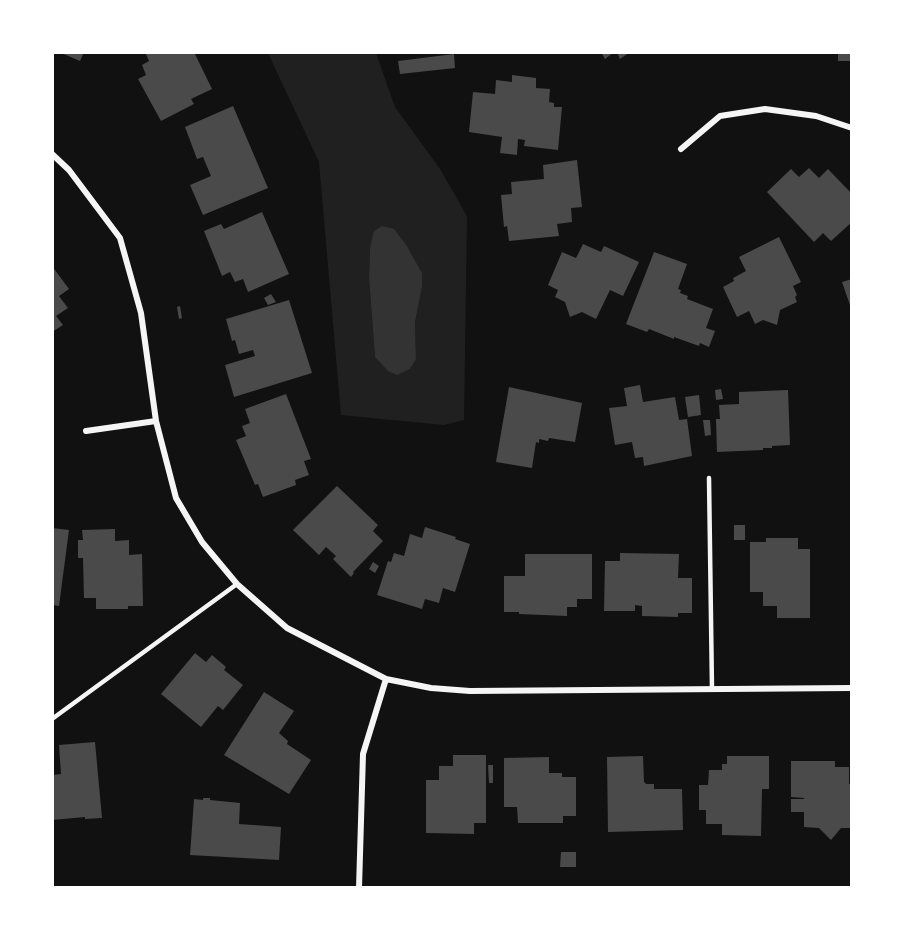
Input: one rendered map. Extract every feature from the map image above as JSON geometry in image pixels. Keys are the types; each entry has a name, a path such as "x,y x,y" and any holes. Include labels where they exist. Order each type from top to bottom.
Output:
{"street":[{"path":"681,149 720,116 765,110 816,116 852,128"},
{"path":"52,154 69,170 120,238 141,313 156,421 176,498 202,542 237,584 287,628 386,679 431,688 470,691 852,688"},
{"path":"86,431 156,421"},
{"path":"359,888 363,754 386,679"}],"lane":[{"path":"709,478 712,689"},
{"path":"52,719 237,584"}],"shaded area":[{"path":"268,53 376,53 395,107 440,169 467,216 464,420 444,425 341,415 319,162","holes":["407,246 422,273 422,287 415,323 416,359 375,357 369,278 370,248"]},
{"path":"382,226 394,229 407,246 422,273 422,287 415,323 416,359 410,369 397,375 388,371 375,357 369,278 370,248 374,231"}],"building":[{"path":"59,52 84,52 80,61"},
{"path":"145,52 194,52 212,89 191,99 194,104 161,121 138,79 146,75 142,65 149,61"},
{"path":"601,52 614,52 605,59"},
{"path":"617,52 630,52 620,59"},
{"path":"838,52 852,52 852,61 838,61"},
{"path":"454,54 455,68 400,74 398,61"},
{"path":"512,75 536,78 536,88 550,89 549,102 554,103 554,107 562,107 558,150 524,146 525,140 518,139 517,155 500,153 502,137 469,132 473,92 495,94 496,80 512,82"},
{"path":"233,106 268,188 203,215 190,185 211,176 203,157 197,159 185,127"},
{"path":"577,160 582,207 571,208 572,222 557,224 559,236 509,241 507,226 504,227 501,195 512,194 511,182 544,179 543,165"},
{"path":"809,168 819,178 828,169 852,194 852,222 831,241 823,233 814,242 767,192 791,169 799,177"},
{"path":"262,212 289,274 248,292 243,279 235,282 230,272 222,276 204,231 221,224 224,229"},
{"path":"779,237 801,282 793,286 797,302 780,310 777,325 763,320 755,324 749,311 737,317 723,287 746,271 739,257"},
{"path":"583,244 601,252 604,246 639,262 623,296 610,290 596,319 582,312 570,317 565,302 555,297 558,290 548,285 562,252 576,258"},
{"path":"654,252 687,264 678,289 681,290 680,293 688,296 687,299 713,309 706,328 715,331 709,347 674,337 674,339 649,329 647,332 626,324"},
{"path":"52,266 69,289 59,296 68,308 56,316 63,325 52,332"},
{"path":"852,279 852,308 851,308 842,282"},
{"path":"271,294 276,302 268,305 264,298"},
{"path":"289,300 312,373 234,397 225,365 255,356 253,350 239,354 235,340 232,341 226,319"},
{"path":"180,306 182,318 179,319 177,307"},
{"path":"640,385 643,402 675,397 679,420 687,419 692,456 644,466 643,457 635,458 632,442 615,445 609,408 627,406 624,388"},
{"path":"509,387 582,403 575,442 549,438 548,441 539,439 539,443 536,442 532,468 496,462"},
{"path":"721,389 723,399 716,400 715,390"},
{"path":"788,390 790,445 772,446 772,448 763,448 763,450 717,452 716,419 720,419 719,405 739,404 739,392"},
{"path":"286,394 311,459 304,461 309,475 295,480 296,485 263,497 258,484 255,485 236,440 246,436 242,426 250,423 245,409"},
{"path":"699,395 701,415 688,417 685,397"},
{"path":"703,420 710,420 711,435 705,436"},
{"path":"337,486 378,525 373,531 383,541 353,572 351,577 333,559 336,556 326,547 319,555 293,530"},
{"path":"734,525 745,525 745,540 734,540"},
{"path":"425,527 470,544 455,592 443,588 439,603 425,599 422,609 377,595 388,561 391,562 394,553 404,556 410,534 422,538"},
{"path":"52,528 69,530 59,606 52,605"},
{"path":"115,529 115,541 129,540 129,555 142,554 143,606 128,606 128,609 96,609 96,598 84,598 83,558 78,558 78,540 83,540 82,530"},
{"path":"766,538 798,538 798,549 810,549 810,618 777,618 777,606 763,606 763,592 750,592 750,542 766,542"},
{"path":"620,553 679,554 678,578 692,578 692,613 678,613 678,617 642,616 642,606 635,605 635,611 604,611 605,561 620,561"},
{"path":"525,554 592,554 592,599 577,599 577,607 567,607 567,616 504,612 504,576 525,576"},
{"path":"373,562 379,566 375,573 369,569"},
{"path":"195,653 206,662 212,655 226,667 224,670 243,685 223,710 218,706 201,727 161,694"},
{"path":"264,692 294,711 279,733 288,741 287,744 311,760 289,794 224,755"},
{"path":"95,742 102,818 52,820 52,775 61,774 59,745"},
{"path":"453,755 486,755 486,823 474,823 474,834 426,833 426,780 439,780 439,766 453,766"},
{"path":"643,756 646,784 654,784 654,789 682,789 683,830 608,832 607,757"},
{"path":"727,756 769,756 769,789 762,789 761,836 722,835 722,824 706,824 706,810 699,810 699,785 708,785 709,770 722,770 722,764 727,764"},
{"path":"549,757 549,773 562,773 562,777 576,777 576,816 563,816 563,823 518,823 517,807 504,807 504,758"},
{"path":"791,761 835,761 835,767 849,767 849,784 852,784 851,828 841,828 831,840 819,828 804,827 804,812 791,812 791,799 804,798 791,797"},
{"path":"488,765 493,765 493,783 489,783"},
{"path":"203,798 240,803 239,824 281,827 279,860 190,855 194,799 203,800"},
{"path":"561,852 576,852 576,867 560,867"}]}
